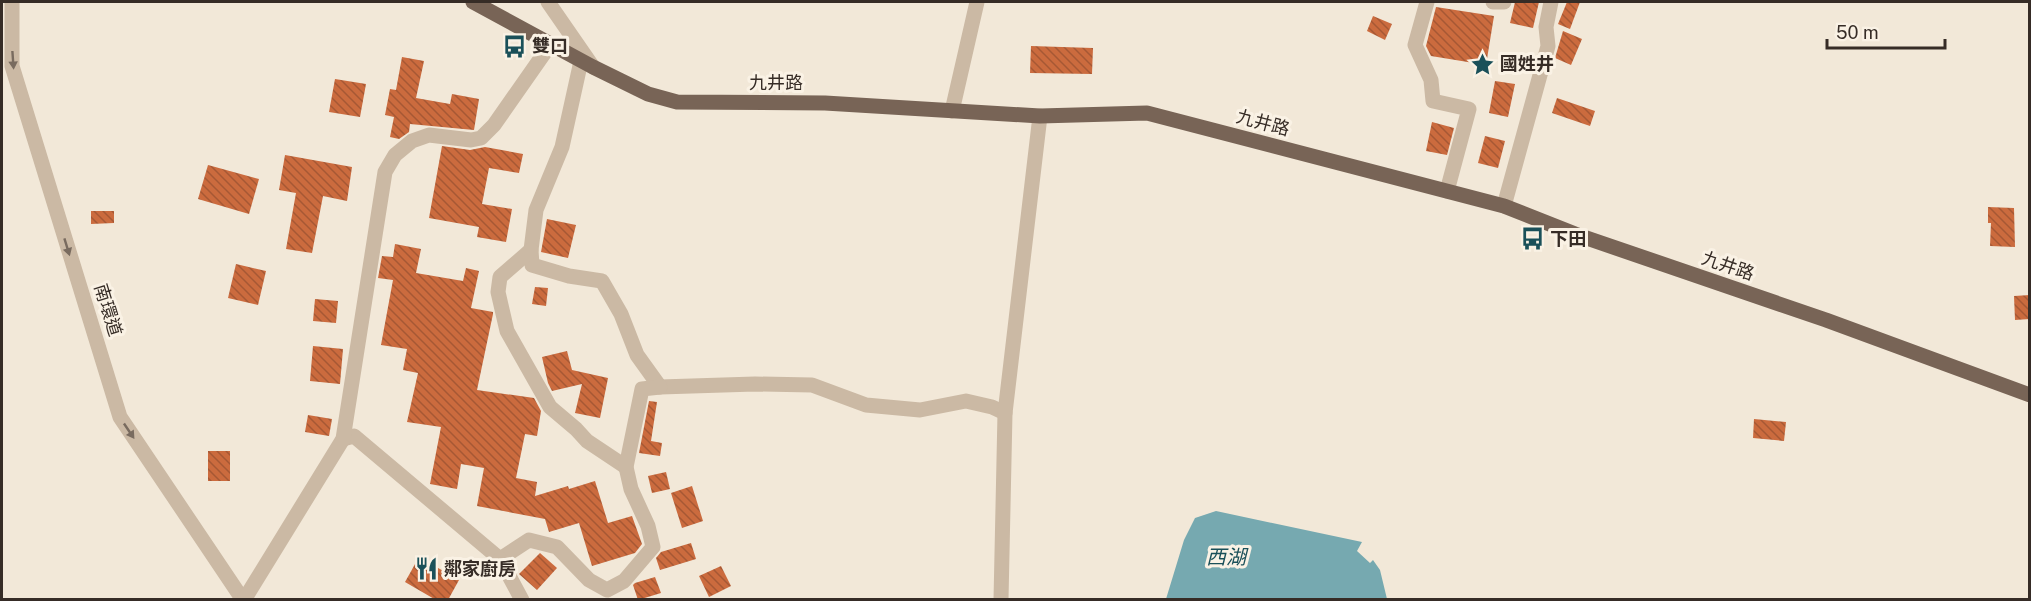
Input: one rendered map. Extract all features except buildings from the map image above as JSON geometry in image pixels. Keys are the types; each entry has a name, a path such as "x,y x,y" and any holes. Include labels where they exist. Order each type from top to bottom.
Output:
{"main road":[{"name":"九井路","path":"473,2 550,45 648,94 677,102 825,103 1040,116 1147,113 1503,206 1575,234 1826,320 2030,395"}],"street":[{"name":"南環道","path":"12,2 12,66 120,417 243,600"},
{"path":"548,2 587,64 562,147 536,210 531,250 532,265 568,276 603,281 621,314 637,355 660,387"},
{"path":"952,111 977,2"},
{"path":"1427,2 1415,45 1431,80 1433,101 1469,109 1447,191"},
{"path":"1493,2 1504,2"},
{"path":"1503,206 1548,46 1546,27 1551,2"},
{"path":"243,600 342,439 385,172 395,154 412,141 429,135 471,140 481,138 494,125 550,45"},
{"path":"1001,600 1005,413 1040,116"},
{"path":"531,250 500,277 498,292 507,331 550,407 587,441 626,467"},
{"path":"500,559 529,540 557,547 601,595 624,581 653,547 648,526 631,489 626,467 642,389 755,384 812,385 866,405 920,410 966,400 1005,413"},
{"path":"342,439 354,436 500,559 522,600"}],"water":[{"name":"西湖","path":"1216,511 1362,542 1357,551 1370,563 1373,560 1380,570 1387,599 1166,599 1184,540 1195,518"}],"place":[{"name":"雙口","path":"514,46"},
{"name":"國姓井","path":"1482,64"},
{"name":"下田","path":"1532,239"},
{"name":"鄰家廚房","path":"426,569"}]}
